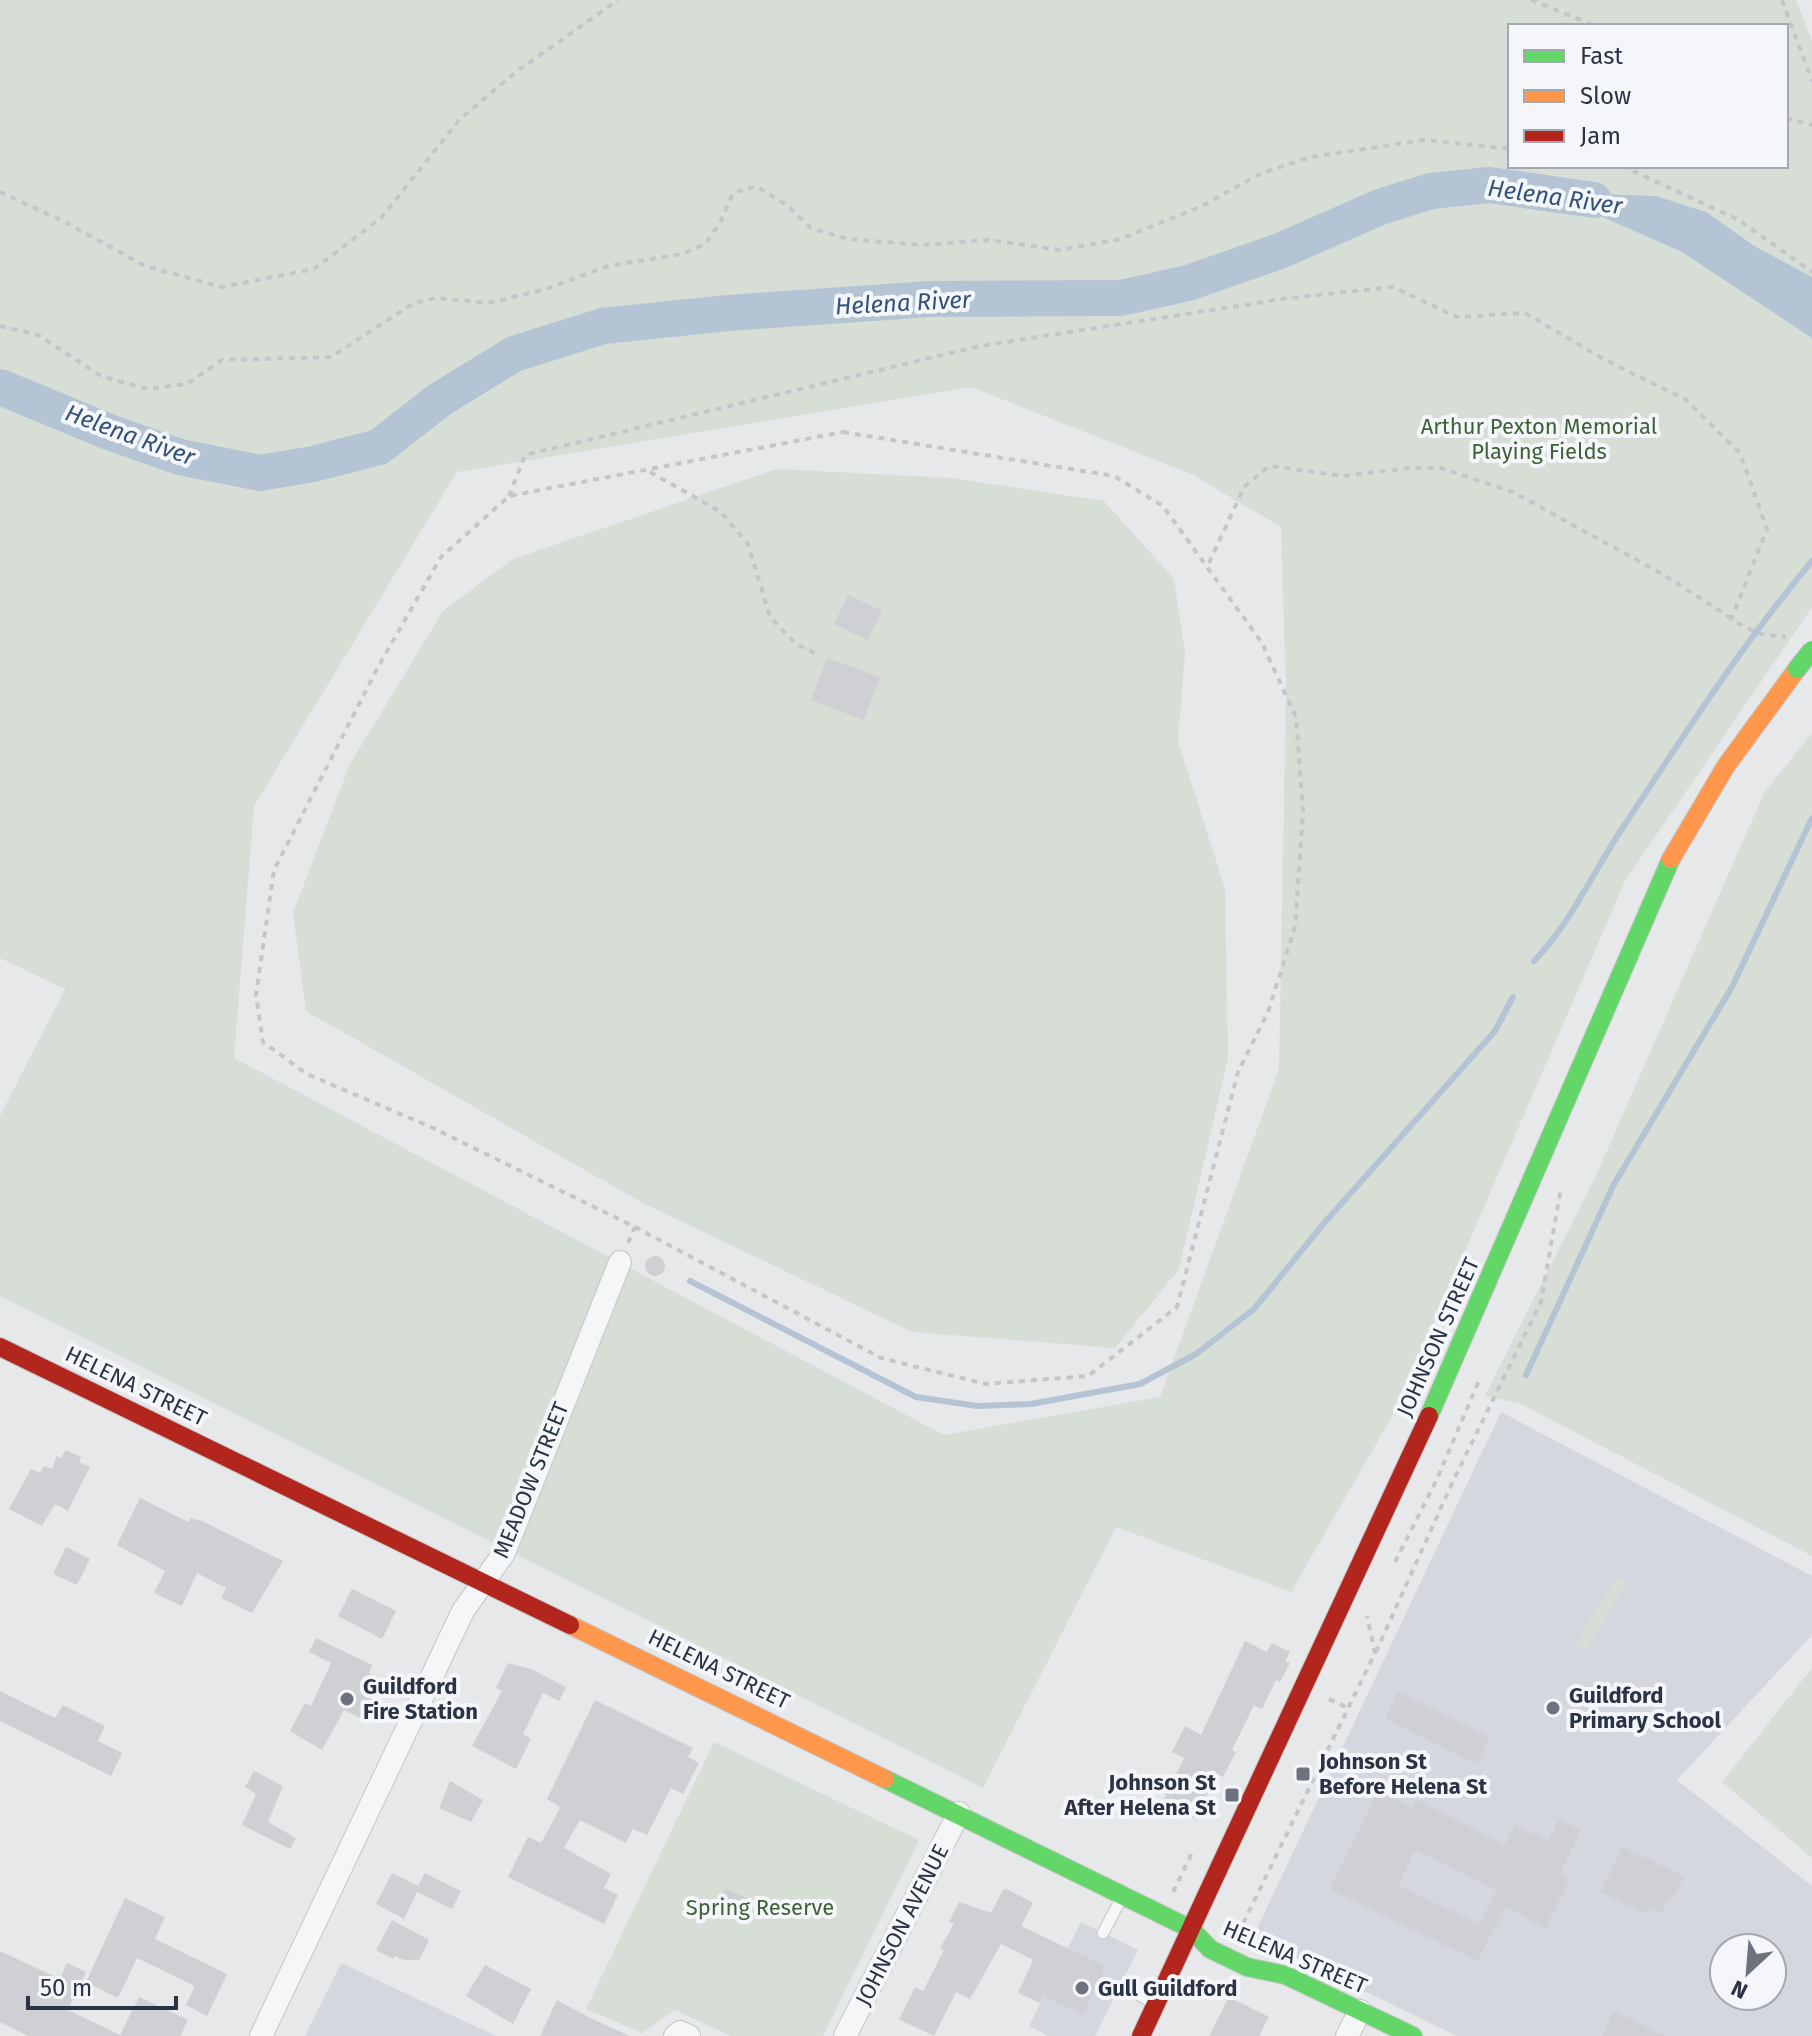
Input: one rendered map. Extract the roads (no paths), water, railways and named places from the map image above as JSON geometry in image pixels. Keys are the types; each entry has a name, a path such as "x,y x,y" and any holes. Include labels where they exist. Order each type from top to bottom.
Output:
{"main road":[{"name":"JOHNSON STREET","path":"1141,2036 1457,1355 1665,870 1700,801 1744,736 1812,650"},
{"name":"HELENA STREET","path":"2,1352 484,1580 1123,1894 1191,1929 1210,1949 1247,1967 1285,1975 1413,2036"}],"street":[{"name":"MEADOW STREET","path":"261,2036 463,1611 504,1553 620,1262"},
{"name":"JOHNSON AVENUE","path":"845,2036 959,1813"},
{"path":"1347,2036 1360,2011"},
{"path":"675,2036 680,2032 689,2036"}],"lane":[{"path":"1103,1933 1123,1894"},
{"path":"1121,1985 1156,2004"}],"water":[{"name":"Helena River","path":"1546,192 1656,196 1706,212 1756,247 1812,277 1812,338 1682,252"}],"waterway":[{"name":"Helena River","path":"0,387 109,432 180,457 260,473 313,464 379,447 439,400 514,354 603,326 728,313 930,299 1121,298 1188,283 1280,251 1380,207 1431,191 1489,185 1594,200"},
{"path":"1534,961 1569,916 1618,835 1711,695 1812,561"},
{"path":"1526,1375 1613,1186 1732,987 1812,818"},
{"path":"690,1281 916,1397 977,1406 1031,1404 1140,1384 1196,1354 1254,1309 1325,1222 1495,1031 1513,997"}],"place":[{"name":"Guildford Fire Station","path":"347,1699"},
{"name":"Guildford Primary School","path":"1553,1708"},
{"name":"Johnson St Before Helena St","path":"1303,1774"},
{"name":"Johnson St After Helena St","path":"1232,1795"},
{"name":"Gull Guildford","path":"1082,1988"}],"park label":[{"name":"Arthur Pexton Memorial Playing Fields","path":"1539,438"},
{"name":"Spring Reserve","path":"760,1907"}]}
